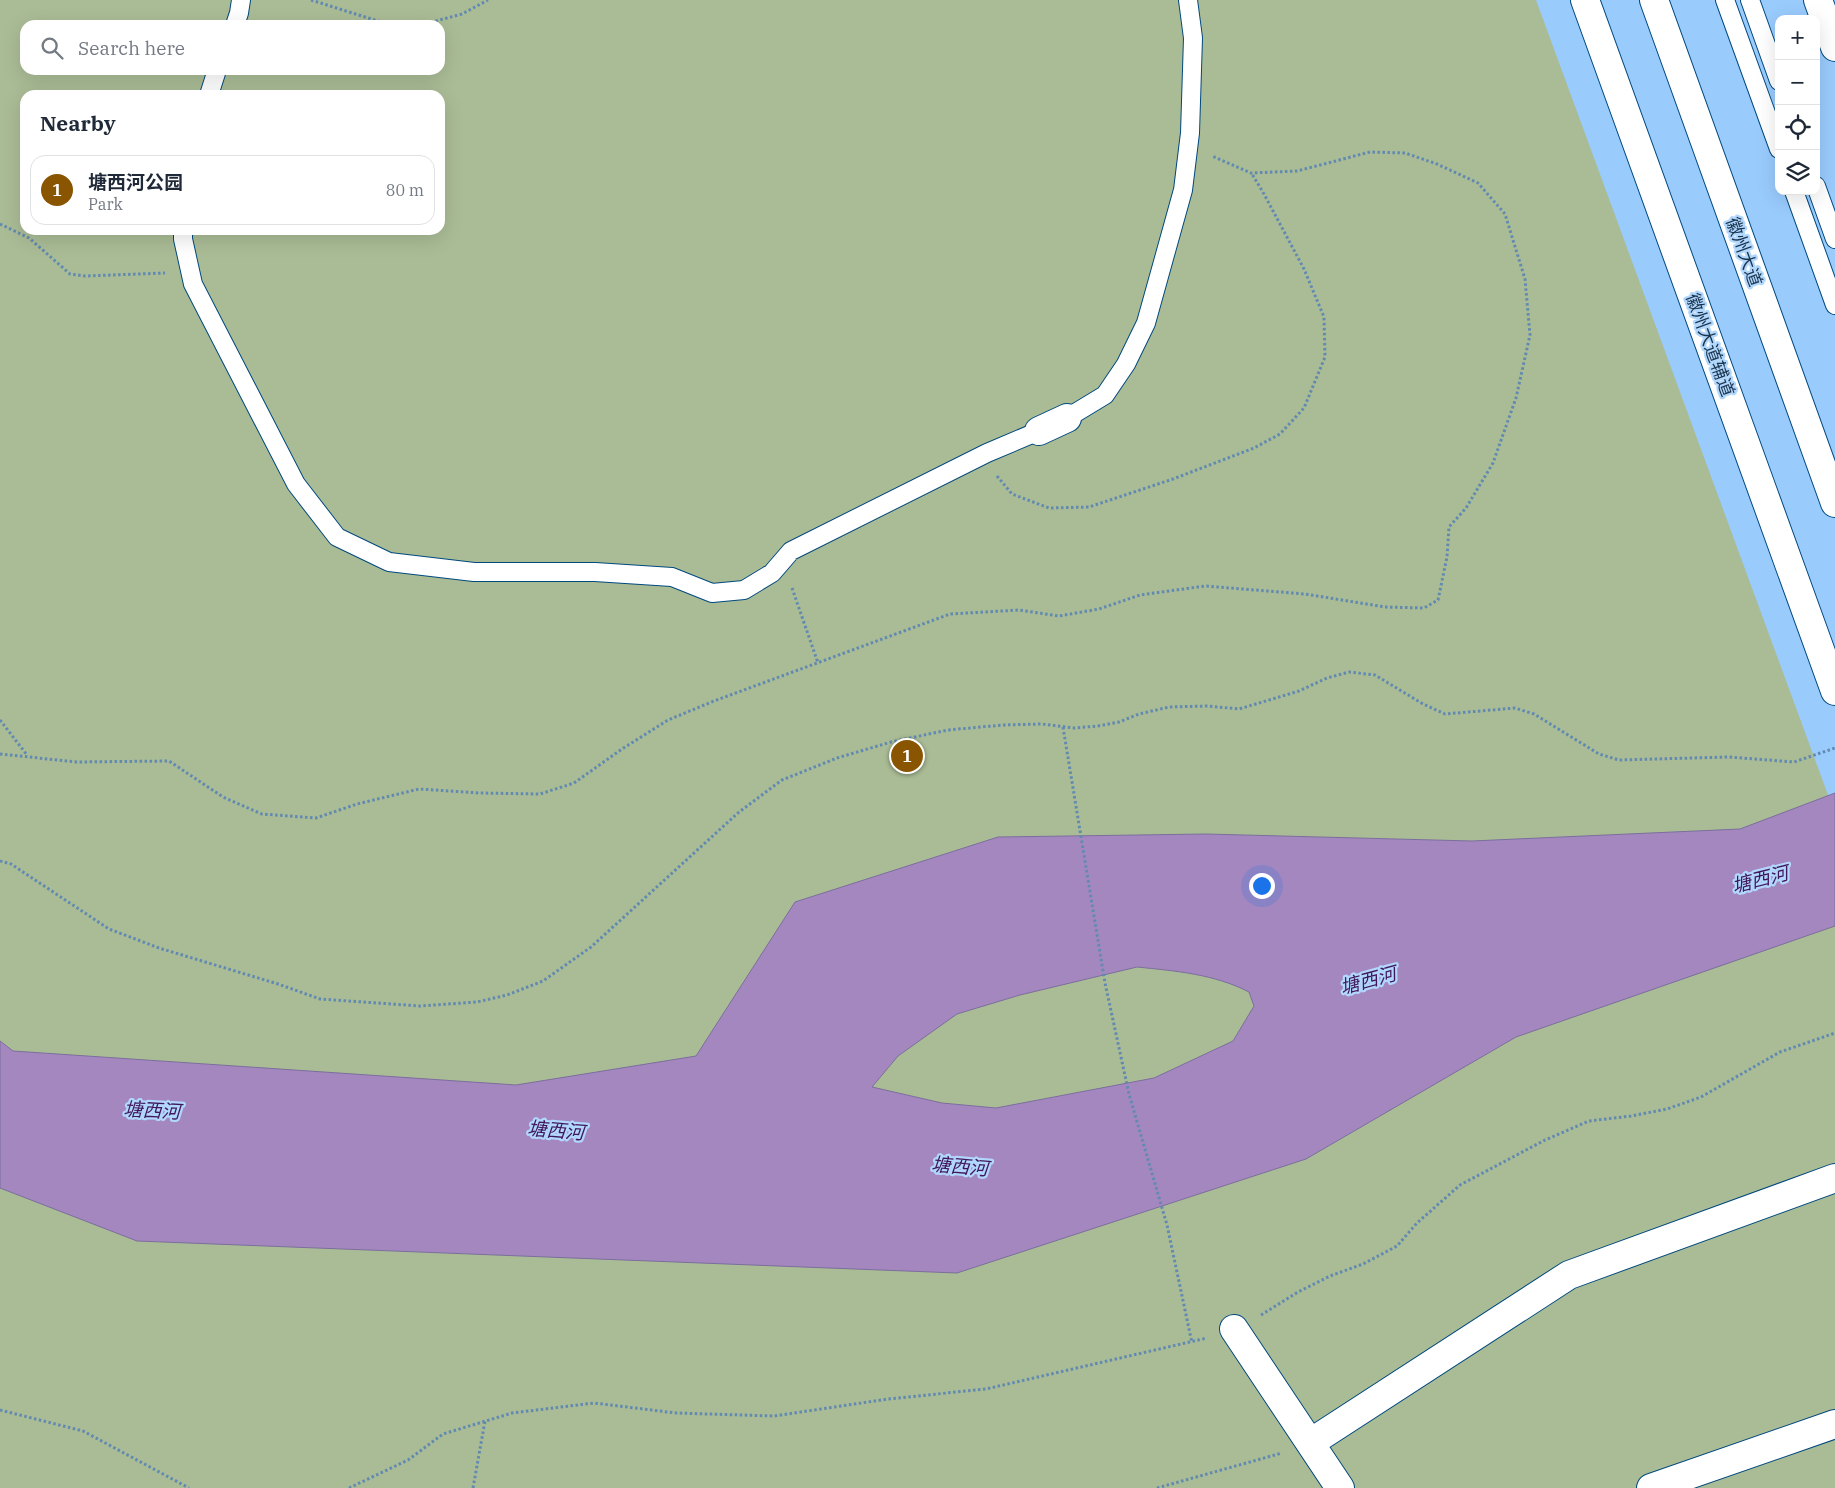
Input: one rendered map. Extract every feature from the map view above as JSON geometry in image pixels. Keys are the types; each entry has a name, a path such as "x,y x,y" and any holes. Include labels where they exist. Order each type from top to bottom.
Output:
{"street":[{"name":"徽州大道辅道","path":"1585,0 1835,691"},
{"name":"徽州大道","path":"1654,0 1835,503"},
{"path":"1818,0 1835,47"},
{"path":"1039,431 1066,418"},
{"path":"1310,1443 1569,1275 1835,1178"},
{"path":"1234,1329 1340,1488"},
{"path":"1651,1488 1835,1424"}],"lane":[{"path":"237,20 241,0"},
{"path":"1066,418 1105,395 1126,364 1146,323 1183,190 1189,145 1193,38 1188,0"},
{"path":"1725,0 1775,138"},
{"path":"1750,0 1775,70"},
{"path":"211,90 215,75"},
{"path":"1795,195 1835,305"},
{"path":"1819,195 1835,239"},
{"path":"183,235 193,284 296,484 337,537 389,562 474,572 595,572 672,577 712,593 744,590 772,573 792,551 987,454 1039,431"}],"path":[{"path":"311,0 374,20"},
{"path":"440,20 462,14 488,0"},
{"path":"0,754 77,762 169,761 223,797 262,814 316,818 357,804 419,789 540,794 574,783 622,749 668,720 714,700 950,614 1019,610 1059,616 1099,609 1140,596 1206,586 1305,594 1385,606 1424,608 1438,600 1447,557 1449,527 1466,508 1493,462 1516,398 1530,335 1525,279 1505,214 1478,183 1437,164 1405,153 1370,152 1297,171 1251,173 1189,145"},
{"path":"987,454 994,472 1012,494 1049,508 1089,507 1173,479 1254,448 1280,434 1304,408 1325,357 1324,317 1304,269 1251,173"},
{"path":"0,224 20,234"},
{"path":"23,235 29,238 70,274 85,276 152,274"},
{"path":"782,561 818,663"},
{"path":"0,861 10,864 109,929 159,948 278,984 320,999 420,1006 477,1002 508,995 543,981 591,947 739,812 782,780 837,758 891,742 948,730 1003,725 1098,726 1119,722 1139,714 1169,707 1208,706 1239,708 1299,691 1327,678 1349,672 1375,674 1423,704 1445,714 1514,708 1534,714 1599,754 1620,760 1730,756 1794,762 1835,748"},
{"path":"0,720 27,756"},
{"path":"1063,727 1105,983 1124,1072 1167,1225 1192,1343"},
{"path":"349,1488 408,1460 443,1434 512,1413 594,1402 676,1413 774,1416 888,1399 986,1389 1192,1343 1250,1322 1298,1292 1322,1280 1363,1264 1397,1246 1417,1222 1460,1185 1545,1140 1589,1121 1667,1109 1701,1097 1780,1052 1835,1033"},
{"path":"0,1410 82,1431 189,1488"},
{"path":"473,1488 485,1421"},
{"path":"1157,1488 1266,1458 1310,1443"}],"green space":[{"path":"0,0 1536,0 1835,814 1835,1488 0,1488"}],"water":[{"name":"塘西河","path":"1835,793 1835,926 1516,1037 1306,1159 957,1273 137,1241 0,1188 0,1041 13,1051 516,1085 696,1056 795,902 998,837 1206,834 1472,841 1740,829","holes":["1137,967 1194,974 1222,981 1249,992 1254,1006 1233,1041 1154,1078 996,1108 942,1103 872,1087 898,1056 957,1014 1020,995"]}],"place":[{"name":"塘西河公园","path":"907,756"}]}
